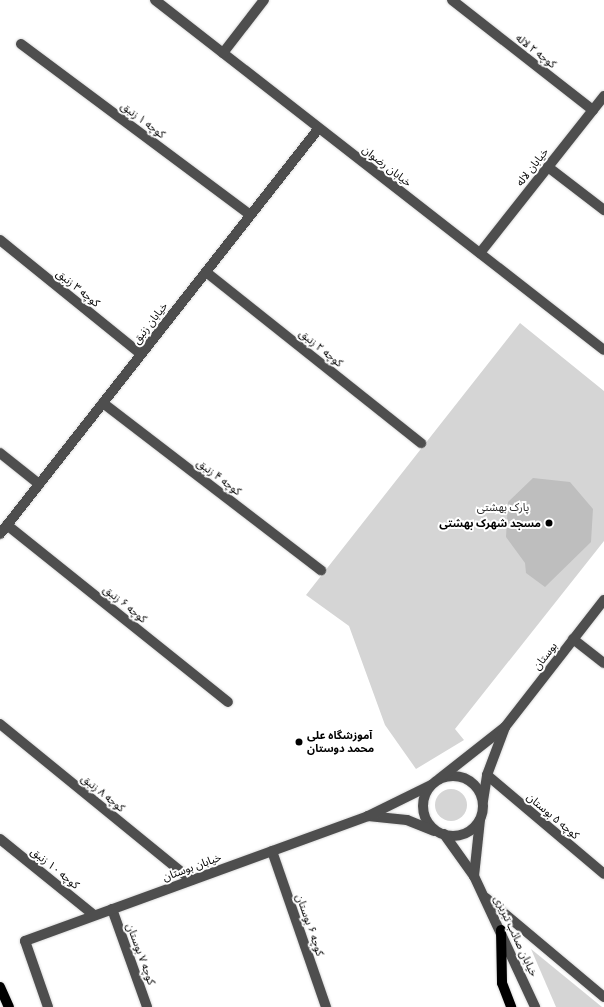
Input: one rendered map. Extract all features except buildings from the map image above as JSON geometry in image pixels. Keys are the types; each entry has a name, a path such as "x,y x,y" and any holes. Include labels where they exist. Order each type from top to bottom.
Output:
{"main road":[{"path":"501,930 502,983 511,1007"},
{"path":"0,987 9,1007"}],"street":[{"name":"خیابان رضوان","path":"155,0 604,350"},
{"path":"223,53 264,0"},
{"name":"کوچه ۲ لاله","path":"452,0 593,110"},
{"name":"کوچه ۱ زنبق","path":"21,44 250,215"},
{"name":"خیابان لاله","path":"480,253 604,96"},
{"name":"خیابان زنبق","path":"0,534 319,128"},
{"path":"548,167 604,210"},
{"name":"کوچه ۳ زنبق","path":"0,240 141,354"},
{"name":"کوچه ۲ زنبق","path":"206,272 421,444"},
{"name":"کوچه ۴ زنبق","path":"103,403 321,570"},
{"path":"0,453 39,484"},
{"name":"کوچه ۶ زنبق","path":"7,525 228,702"},
{"name":"بوستان","path":"505,726 604,600"},
{"path":"573,639 604,664"},
{"name":"کوچه ۸ زنبق","path":"0,724 191,880"},
{"path":"474,876 480,819 487,775 505,726"},
{"path":"442,834 426,820 423,811 423,802 435,782 505,726"},
{"name":"کوچه ۵ بوستان","path":"487,775 604,874"},
{"path":"435,782 457,776 466,779 477,788 483,801"},
{"name":"خیابان بوستان","path":"48,1007 25,941 368,816 435,782"},
{"path":"368,816 407,820 442,834 467,832 480,819"},
{"name":"خیابان صائب تبریزی","path":"442,834 474,876 501,930 535,1007"},
{"name":"کوچه ۱۰ زنبق","path":"0,839 94,915"},
{"name":"کوچه ۶ بوستان","path":"272,851 326,1007"},
{"path":"483,895 604,997"},
{"name":"کوچه ۷ بوستان","path":"112,909 147,1007"}],"green space":[{"name":"پارک بهشتی","path":"520,323 604,391 604,541 455,729 464,740 416,769 385,725 349,626 306,595"},
{"path":"454,789 460,791 465,796 467,805 465,814 460,819 448,821 442,819 437,814 435,802 437,796 442,791"},
{"path":"531,949 602,1007 556,1007"}],"place":[{"name":"مسجد شهرک بهشتی","path":"549,523"},
{"name":"آموزشگاه علی محمد دوستان","path":"299,742"}]}
